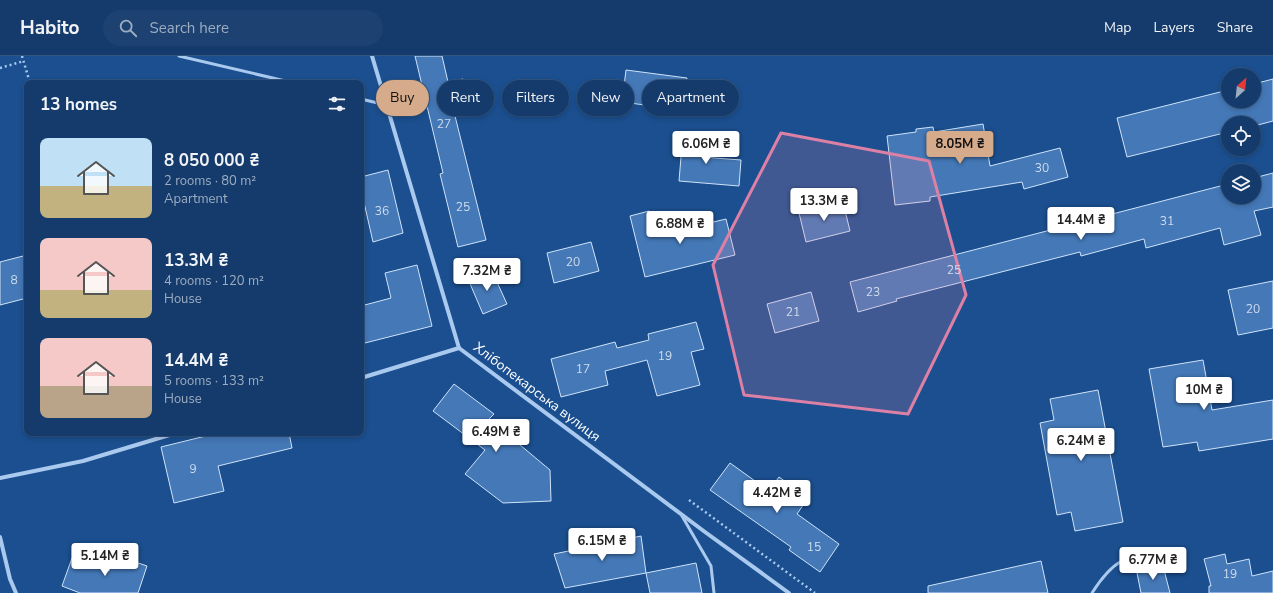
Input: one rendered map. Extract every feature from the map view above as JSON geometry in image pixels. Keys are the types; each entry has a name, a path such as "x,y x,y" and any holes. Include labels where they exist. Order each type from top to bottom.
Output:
{"street":[{"name":"Хлібопекарська вулиця","path":"372,56 379,80"},
{"name":"Хлібопекарська вулиця","path":"389,116 459,348 789,593"},
{"path":"364,377 459,348"},
{"path":"0,478 83,461 166,436"},
{"path":"0,537 10,579 16,593"}],"lane":[{"path":"179,56 281,80"},
{"path":"364,100 376,103"},
{"path":"680,512 711,566 714,593"},
{"path":"1092,593 1103,577 1115,564 1132,556 1162,550"}],"path":[{"path":"22,56 29,80"},
{"path":"0,68 24,61"},
{"path":"689,500 815,593"}],"highlighted area":[{"path":"781,133 929,161 966,295 908,414 744,395 713,265"}],"building":[{"path":"415,56 442,56 448,80 437,80 437,116 455,116 486,240 458,247 440,174 443,173 429,114 429,80 421,80"},
{"path":"626,70 687,78 687,80 642,80 642,105 634,104 634,80 625,80"},
{"path":"1273,79 1273,121 1261,124 1261,116 1221,116 1221,134 1127,157 1117,118 1221,92 1221,108 1261,108 1261,82"},
{"path":"983,124 990,166 1060,148 1068,177 1024,189 1022,182 930,197 930,201 895,205 887,136 916,132 916,129 933,127 934,132"},
{"path":"683,133 704,134 702,157 741,160 739,186 679,181"},
{"path":"388,170 403,233 373,242 364,202 364,176"},
{"path":"1273,173 1273,207 1254,211 1261,235 1224,245 1220,228 1146,248 1144,239 1081,256 1080,252 1009,270 896,299 897,301 858,312 850,282 1221,186 1221,204 1261,204 1261,176"},
{"path":"843,202 850,231 806,242 799,213"},
{"path":"649,211 655,236 726,219 735,255 645,277 630,216"},
{"path":"591,242 599,271 554,283 547,253"},
{"path":"24,256 24,299 0,305 0,262"},
{"path":"417,265 432,326 364,343 364,305 391,298 385,273"},
{"path":"491,269 507,304 483,314 468,279"},
{"path":"1273,281 1273,328 1238,335 1228,290"},
{"path":"811,292 819,321 775,333 767,304"},
{"path":"696,322 704,349 691,352 700,385 657,396 647,360 605,371 608,385 561,397 551,359 615,342 617,348 649,340 648,334"},
{"path":"1203,360 1212,410 1273,400 1273,439 1199,451 1197,442 1163,447 1149,369"},
{"path":"454,384 494,414 489,419 550,470 551,501 503,503 465,474 485,450 433,411"},
{"path":"1098,390 1123,522 1075,531 1071,512 1057,515 1040,423 1054,420 1050,399"},
{"path":"206,436 290,436 292,448 218,466 224,491 174,503 161,447"},
{"path":"730,463 769,491 779,477 808,498 797,514 839,544 820,572 789,550 791,547 710,490"},
{"path":"641,536 646,573 565,588 554,554"},
{"path":"1225,554 1227,564 1249,559 1252,576 1273,571 1273,593 1209,593 1209,586 1211,586 1204,559"},
{"path":"115,555 147,566 138,593 80,593 62,586 72,558 109,571"},
{"path":"1041,561 1048,593 928,593 928,586"},
{"path":"696,563 702,593 650,593 646,573"},
{"path":"1163,566 1170,593 1141,593 1137,573"}]}
